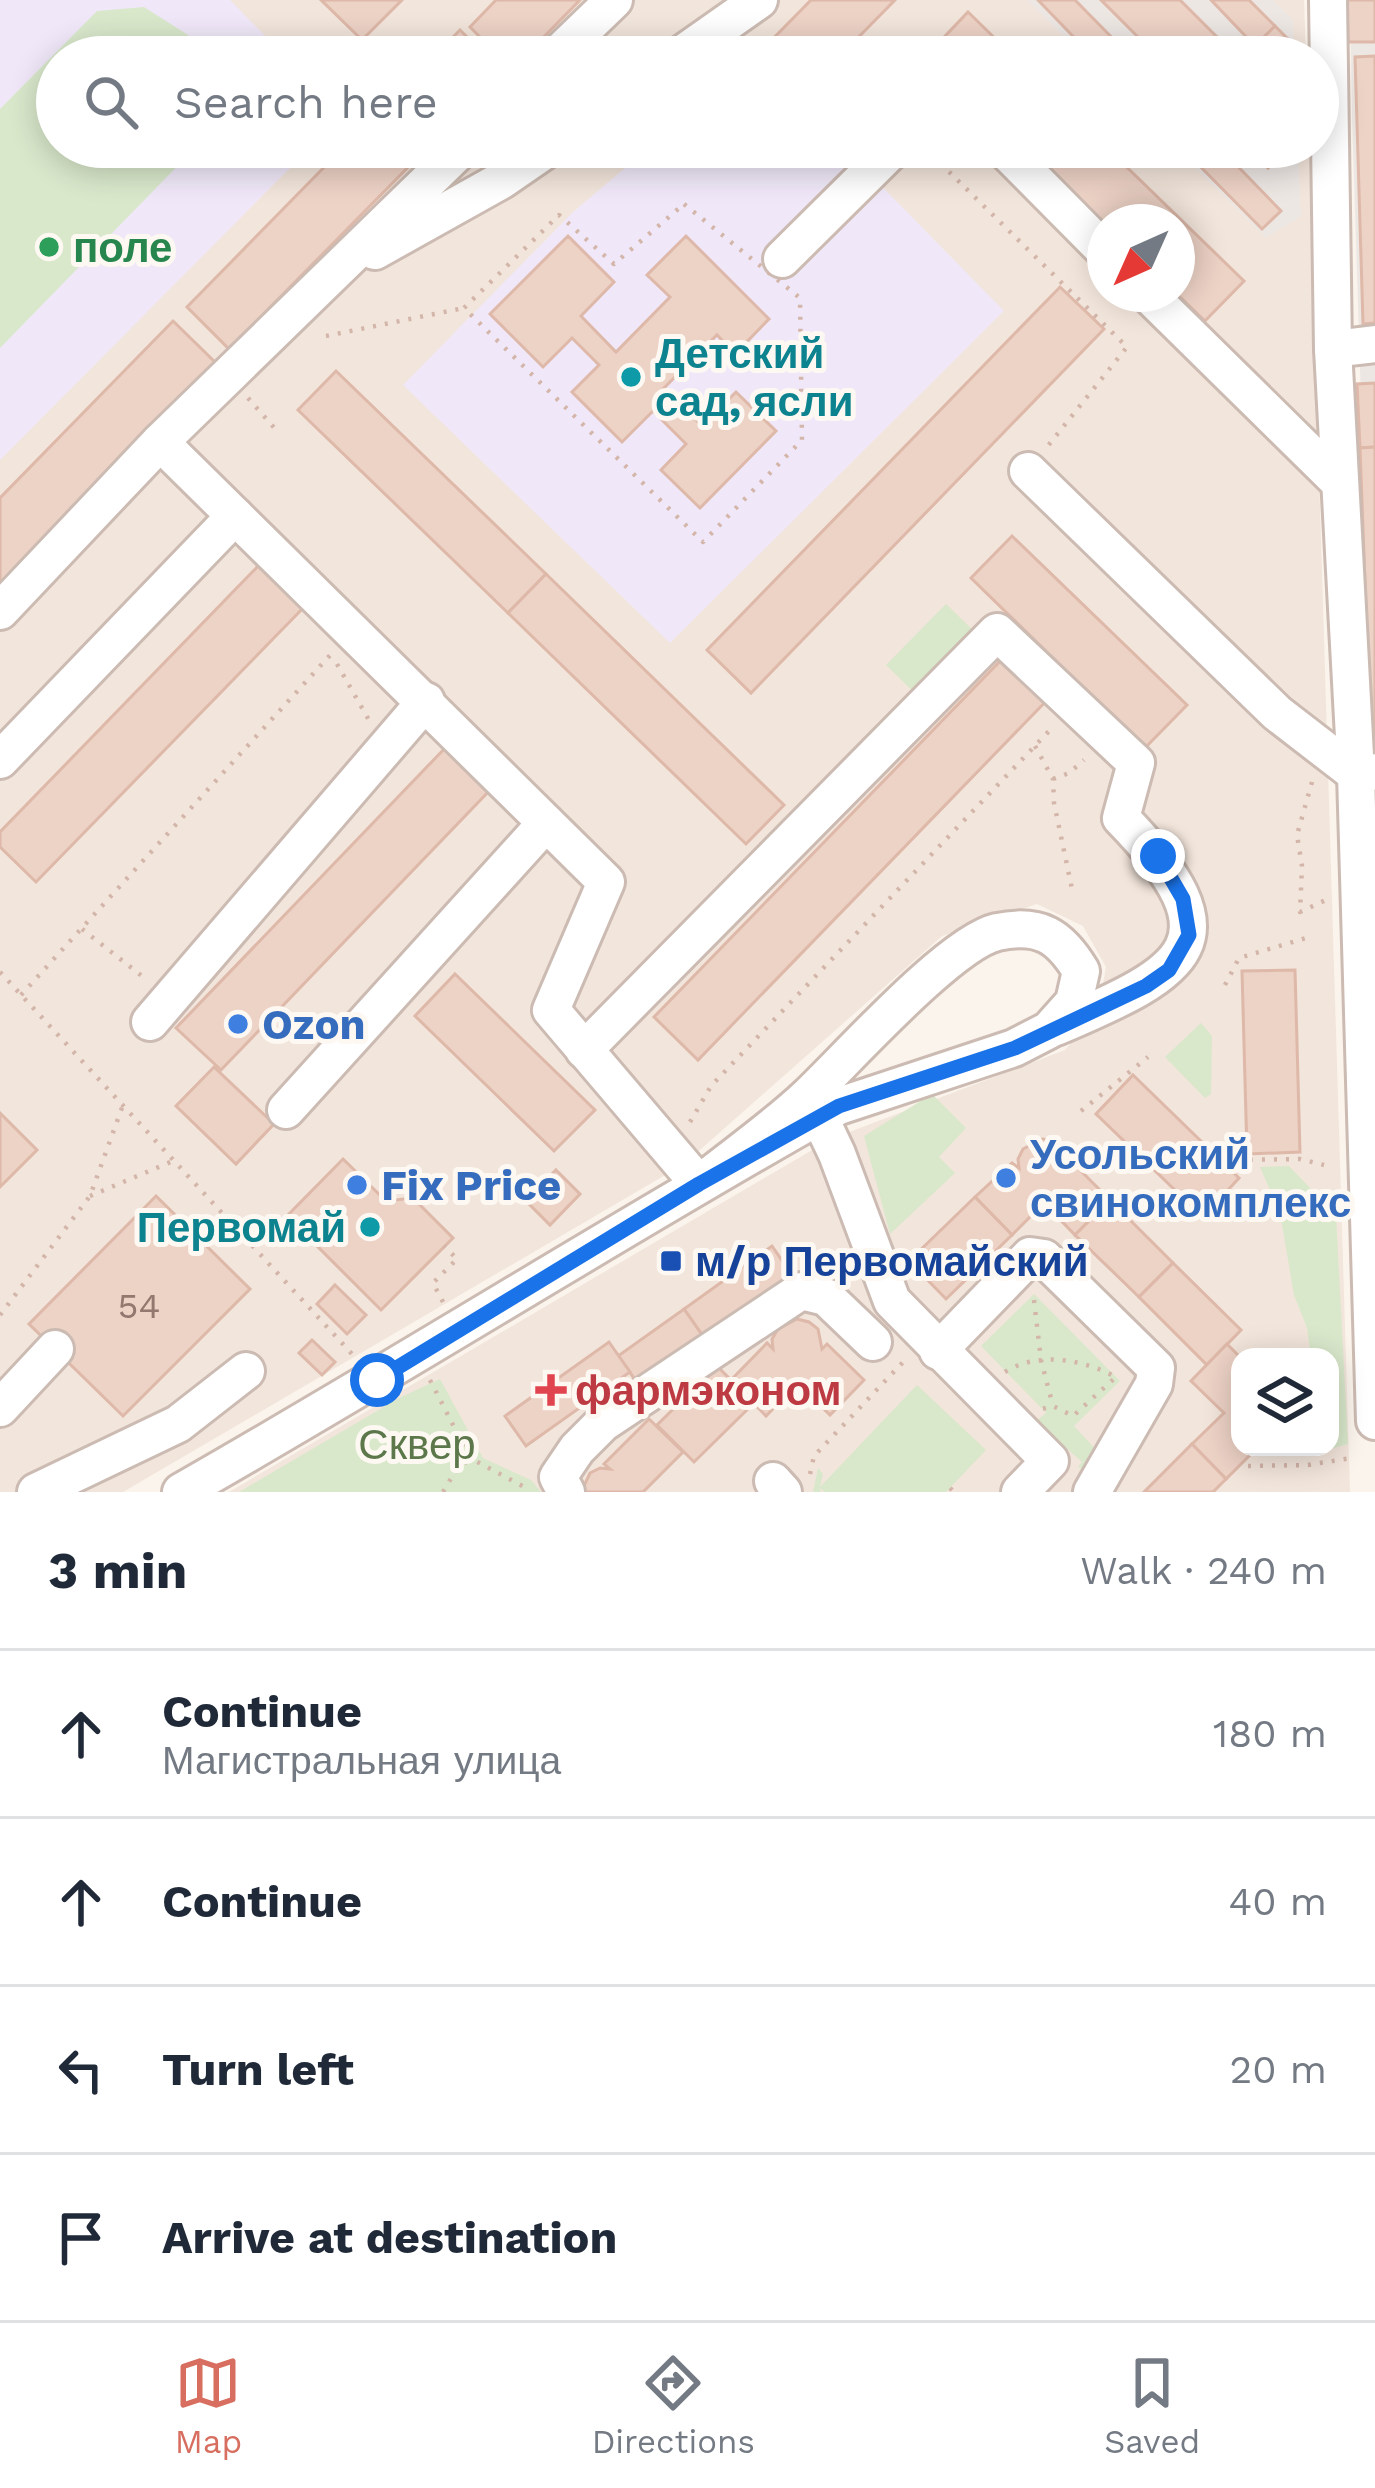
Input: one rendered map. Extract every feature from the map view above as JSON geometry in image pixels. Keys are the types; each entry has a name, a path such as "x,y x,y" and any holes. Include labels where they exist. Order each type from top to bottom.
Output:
{"street":[{"path":"577,36 614,0"},
{"path":"708,36 759,0"},
{"path":"1328,0 1329,36"},
{"path":"0,611 160,442 442,168"},
{"path":"330,277 519,168"},
{"path":"782,259 874,168"},
{"path":"1023,168 1087,233"},
{"path":"1330,168 1340,483 1365,773 1375,1421"},
{"path":"1166,312 1340,483"},
{"path":"1333,349 1375,344"},
{"path":"160,442 236,516 342,642 426,701 606,882 551,1010 699,1184"},
{"path":"1032,465 1277,713 1365,773"},
{"path":"0,760 236,516"},
{"path":"584,1050 997,632 1136,764 1121,818 1158,856 1183,899 1189,935 1169,970 1146,986 1015,1048 839,1106 812,1108"},
{"path":"150,1022 426,701"},
{"path":"286,1110 546,823"},
{"path":"181,1492 377,1380 699,1184 812,1108 909,995 992,933 1031,929 1064,943 1081,971 1074,1002 1049,1030"},
{"path":"812,1108 892,1301 928,1348 1050,1461 1020,1492"},
{"path":"928,1348 1030,1256 1044,1258 1156,1368 1154,1384 1092,1492"},
{"path":"566,1492 559,1477 577,1449 603,1423 801,1291 826,1297 873,1342"},
{"path":"0,1408 55,1349"},
{"path":"36,1492 178,1424 246,1371"}],"path":[{"path":"945,168 1127,347 1032,465"},
{"path":"326,337 464,308 559,214 614,264 684,204 800,298 802,440 703,542 464,308"},
{"path":"246,395 276,430"},
{"path":"22,995 342,642 370,722"},
{"path":"1300,912 1298,835 1312,784 1310,739"},
{"path":"687,1126 711,1086 1037,744 1053,779 1072,890"},
{"path":"82,928 145,981 160,964"},
{"path":"1225,985 1238,958 1306,938"},
{"path":"0,972 360,1362"},
{"path":"1081,1112 1148,1057"},
{"path":"0,1315 90,1196 123,1104"},
{"path":"1238,1160 1300,1159 1324,1165"},
{"path":"90,1196 173,1161"},
{"path":"437,1291 433,1283 457,1259 444,1246"},
{"path":"1030,1256 1041,1360 1053,1406"},
{"path":"810,1492 814,1456 928,1348"},
{"path":"1001,1374 1020,1362 1041,1360 1072,1361 1117,1377 1073,1416 1053,1406 1040,1410"},
{"path":"430,1379 470,1458 532,1491"},
{"path":"443,1492 470,1458"},
{"path":"1248,1466 1308,1465 1351,1458"}],"shaded area":[{"path":"0,0 1304,0 1305,36 36,36 36,168 1310,168 1350,1492 229,1492 831,1139 1065,1050 1098,1012 1106,967 1083,926 1037,904 942,936 684,1164 123,1492 0,1492"},
{"path":"0,0 230,0 265,36 36,36 36,168 290,168 0,460"},
{"path":"1027,0 1273,0 1293,20 1293,36 1063,36"},
{"path":"1350,0 1375,0 1375,839 1352,117"},
{"path":"625,168 863,168 1004,311 670,643 403,385 573,212"},
{"path":"1195,168 1299,168 1301,216 1266,238"}],"green space":[{"name":"поле","path":"144,7 189,36 72,36 97,11"},
{"name":"поле","path":"36,73 36,168 176,168 0,348 0,109"},
{"path":"946,604 978,635 919,697 886,665"},
{"path":"1201,1023 1212,1036 1211,1094 1205,1098 1165,1057"},
{"path":"932,1094 966,1128 939,1157 955,1173 890,1234 864,1136"},
{"path":"1289,1166 1336,1215 1348,1444 1339,1446 1339,1348 1310,1348 1294,1295 1280,1213 1260,1167"},
{"path":"1034,1294 1120,1381 1074,1426 1100,1454 1090,1473 1078,1467 1082,1462 1036,1421 1046,1413 981,1346"},
{"name":"Сквер","path":"440,1379 483,1458 531,1480 541,1492 239,1492 399,1398"},
{"path":"917,1385 986,1450 946,1492 825,1492 820,1488 821,1492 813,1492 818,1468 823,1474 820,1487"}],"building":[{"path":"321,0 402,0 366,36 358,36"},
{"path":"496,0 580,0 545,36 479,36 470,27"},
{"path":"811,0 895,0 860,36 776,36"},
{"path":"1038,0 1075,0 1110,36 1073,36"},
{"path":"1101,0 1180,0 1216,36 1137,36"},
{"path":"1211,0 1249,0 1275,26 1265,36 1245,36"},
{"path":"1347,0 1375,0 1375,42 1348,42"},
{"path":"968,12 993,36 945,36"},
{"path":"1275,26 1285,36 1265,36"},
{"path":"1375,56 1375,323 1363,324 1355,57"},
{"path":"323,168 407,168 229,349 187,307"},
{"path":"1048,168 1128,168 1165,204 1087,206"},
{"path":"1202,168 1239,168 1281,211 1262,229"},
{"path":"1195,233 1244,281 1205,321 1195,311"},
{"name":"Детский сад, ясли","path":"568,236 614,282 581,316 616,352 670,297 647,275 686,236 769,319 735,354 717,335 664,388 702,426 736,392 776,431 700,508 661,470 686,444 653,411 622,442 572,392 599,365 572,338 543,367 490,314"},
{"path":"1060,287 1104,329 751,693 707,650"},
{"path":"173,321 216,363 0,586 0,498"},
{"path":"336,371 546,574 508,613 298,410"},
{"path":"1375,383 1375,447 1360,448 1357,384"},
{"path":"1375,447 1375,745 1371,745 1360,448"},
{"path":"1012,536 1187,705 1145,748 971,578"},
{"path":"262,562 306,605 36,882 0,847 0,832"},
{"path":"546,574 784,805 746,844 508,613"},
{"path":"1008,653 1051,696 698,1060 654,1017"},
{"path":"446,747 491,789 221,1070 176,1028"},
{"path":"1295,970 1300,1152 1247,1154 1242,971"},
{"path":"455,974 595,1110 554,1151 415,1016"},
{"path":"214,1067 274,1124 236,1164 176,1106"},
{"path":"1133,1075 1239,1178 1203,1217 1096,1114"},
{"path":"0,1113 37,1150 0,1187"},
{"path":"1042,1139 1064,1149 1067,1169 1073,1163 1110,1200 1075,1235 1044,1203 1012,1235 975,1197 1012,1163 1019,1168 1023,1149"},
{"name":"Первомай","path":"343,1159 386,1201 413,1198 453,1238 381,1310 287,1216"},
{"path":"556,1170 580,1194 550,1225 526,1201"},
{"path":"156,1196 250,1289 123,1416 29,1324"},
{"path":"975,1197 1012,1235 946,1299 909,1261"},
{"path":"1110,1200 1173,1263 1139,1297 1075,1235"},
{"path":"772,1246 794,1278 707,1342 684,1309"},
{"path":"1173,1263 1241,1330 1207,1365 1139,1297"},
{"path":"335,1285 366,1315 347,1334 317,1304"},
{"path":"684,1309 707,1342 641,1388 618,1356"},
{"path":"797,1319 818,1329 822,1349 827,1344 864,1380 830,1415 798,1383 766,1416 731,1380 767,1343 773,1349 778,1329"},
{"path":"312,1340 335,1362 322,1375 299,1353"},
{"path":"609,1342 630,1372 526,1446 505,1416"},
{"path":"1227,1344 1231,1348 1231,1456 1249,1456 1226,1479 1192,1444 1224,1413 1191,1381"},
{"path":"717,1366 754,1403 694,1462 657,1425"},
{"path":"649,1419 683,1452 643,1492 581,1492 590,1473 610,1469 604,1464"},
{"path":"1192,1444 1226,1479 1213,1492 1144,1492"}],"place":[{"name":"поле","path":"49,247"},
{"name":"Детский сад, ясли","path":"631,377"},
{"name":"Ozon","path":"238,1024"},
{"name":"Усольский свинокомплекс","path":"1006,1178"},
{"name":"Fix Price","path":"357,1185"},
{"name":"Первомай","path":"370,1227"},
{"name":"м/р Первомайский","path":"671,1261"},
{"name":"фармэконом","path":"551,1390"}],"route":[{"path":"377,1380 699,1184 839,1106 1015,1048 1146,986 1169,970 1189,935 1183,899 1158,856"}]}
